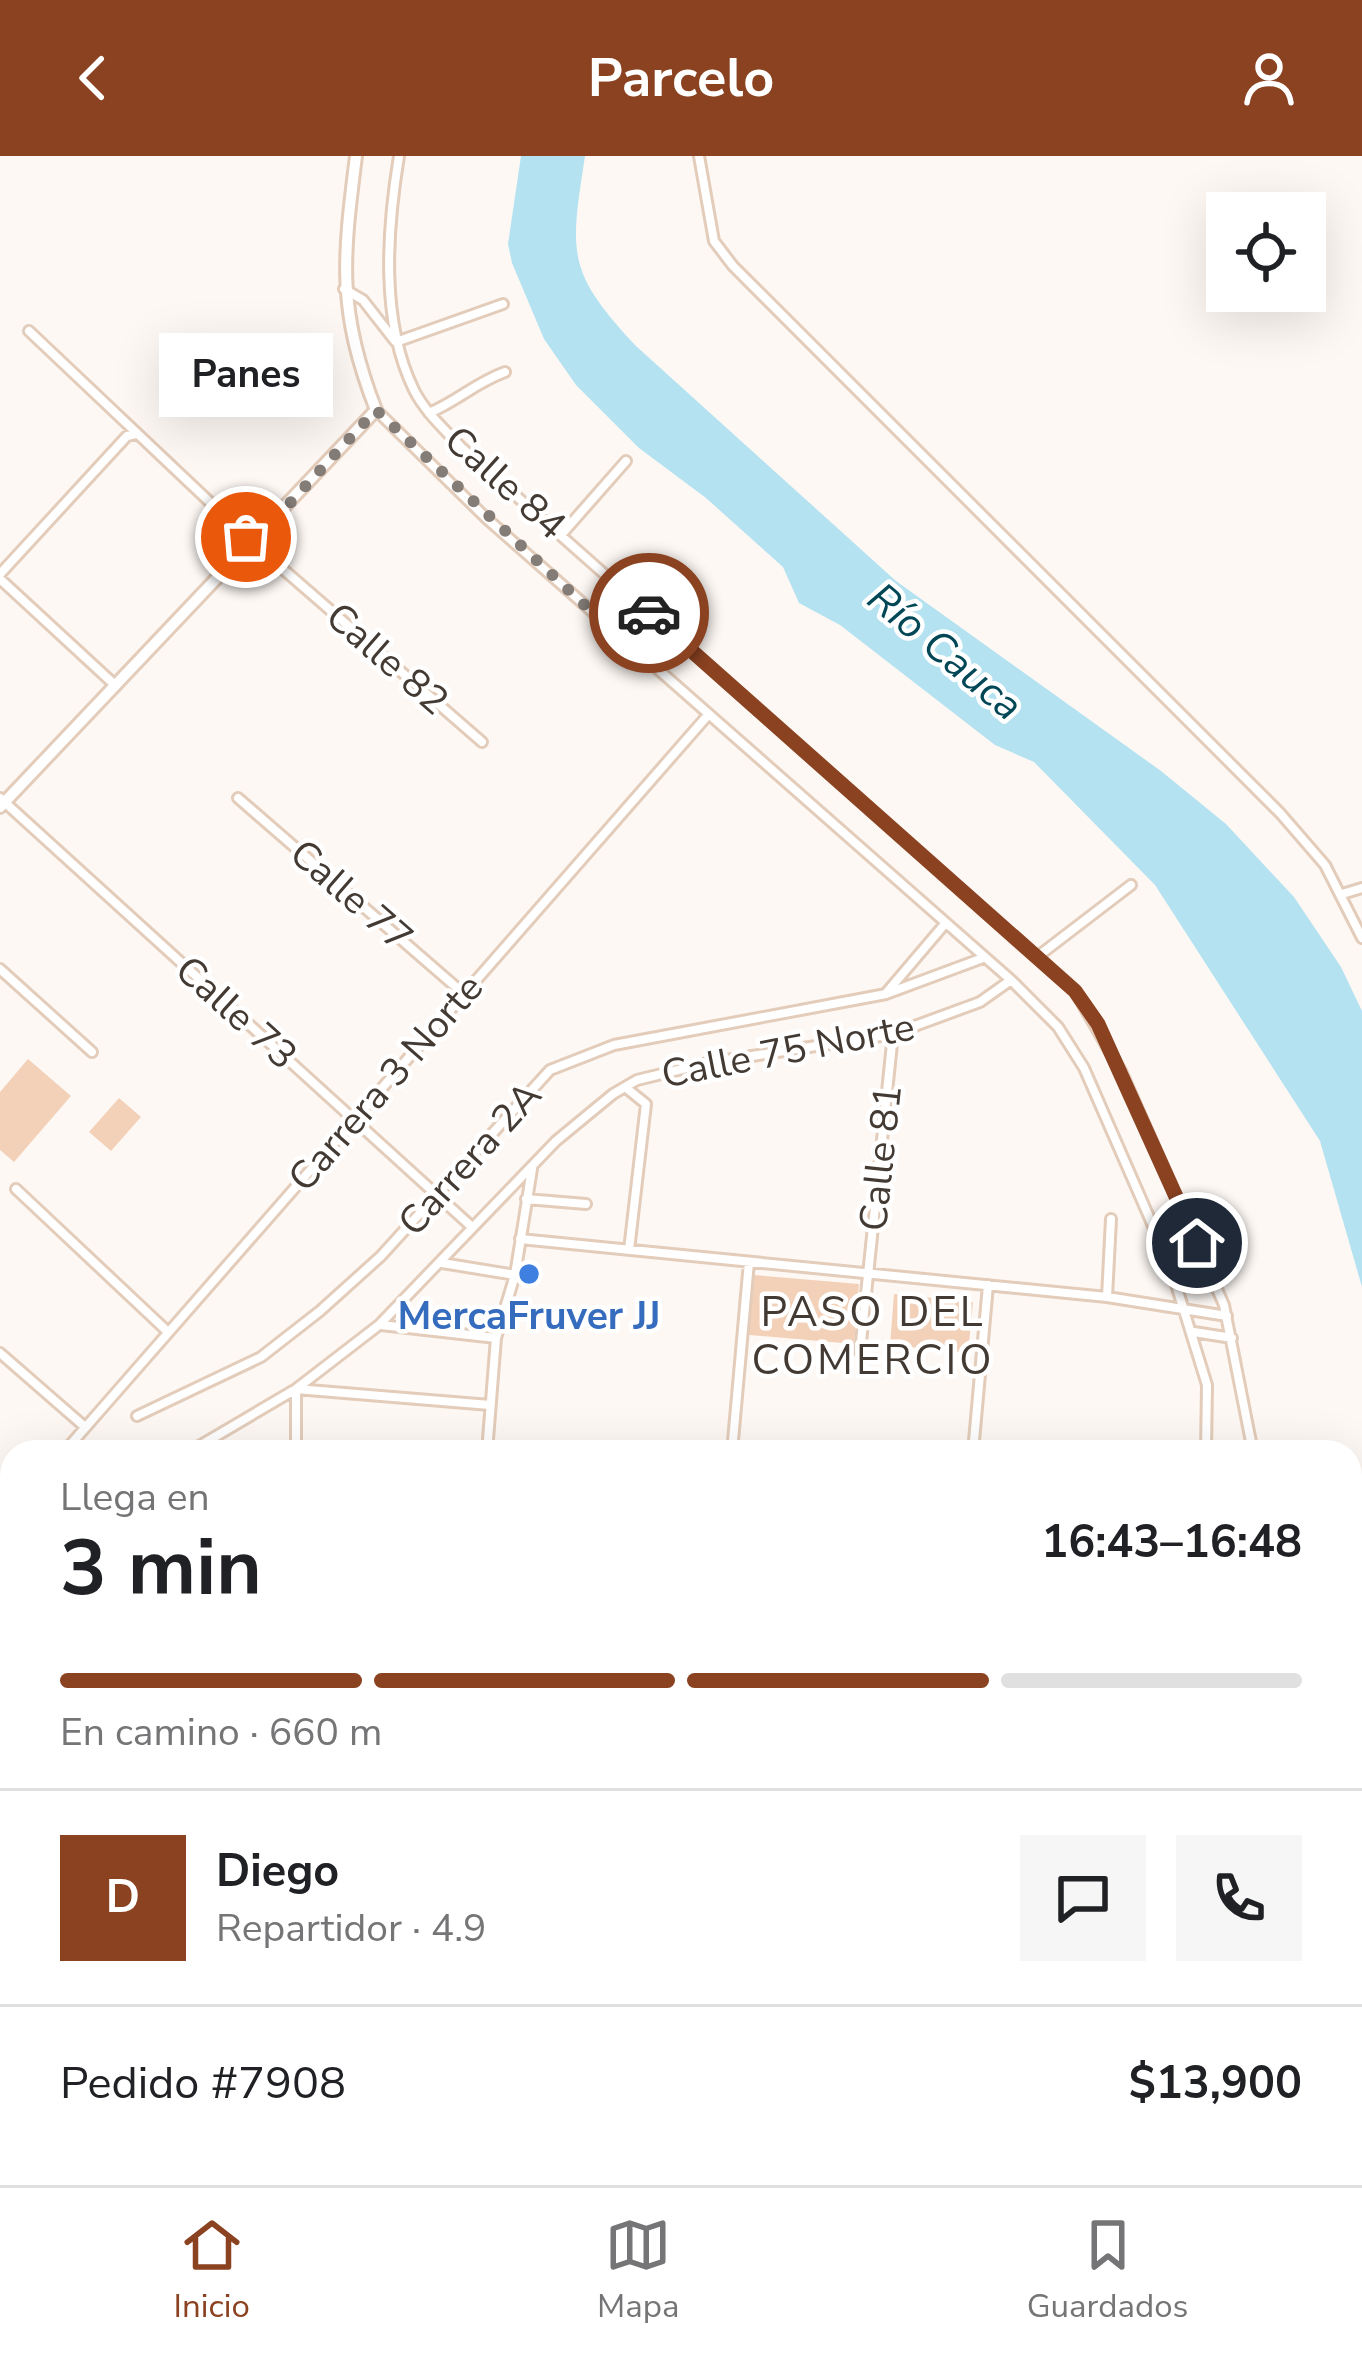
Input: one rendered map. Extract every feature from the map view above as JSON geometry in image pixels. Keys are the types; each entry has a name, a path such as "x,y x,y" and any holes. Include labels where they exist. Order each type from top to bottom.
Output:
{"street":[{"path":"396,342 391,273 399,156"},
{"path":"699,156 714,242 733,266 1280,814 1342,894 1362,938"},
{"path":"2,803 376,410 350,336 344,289 359,158"},
{"path":"344,289 363,300 396,342"},
{"path":"396,342 502,304"},
{"name":"Calle 82","path":"29,332 253,543 482,742"},
{"name":"Calle 84","path":"396,342 414,391 429,413 1075,991 1098,1024 1227,1316 1251,1440"},
{"path":"429,413 464,398 472,384 506,371"},
{"name":"Calle 84","path":"376,410 594,614 1047,1014 1084,1068 1187,1307 1207,1385 1207,1440"},
{"path":"116,686 0,576 127,436 136,434"},
{"path":"561,535 626,461"},
{"path":"594,614 648,613"},
{"name":"Carrera 3 Norte","path":"75,1440 708,715"},
{"name":"Calle 77","path":"238,798 464,994"},
{"name":"Calle 73","path":"2,803 472,1227"},
{"path":"1037,957 1131,885"},
{"path":"1342,894 1362,888"},
{"path":"886,994 944,925"},
{"name":"Carrera 2A","path":"137,1416 261,1357 350,1285 550,1070 614,1045 886,994 984,958"},
{"path":"0,970 92,1052"},
{"name":"Calle 75 Norte","path":"209,1440 296,1389 379,1325 573,1126 625,1087 707,1063 893,1034 980,1002 1011,980"},
{"name":"Calle 81","path":"860,1352 893,1034"},
{"path":"625,1087 646,1104 629,1250"},
{"path":"488,1440 496,1338 514,1275 532,1167"},
{"path":"16,1190 168,1333"},
{"path":"526,1198 586,1204"},
{"path":"1170,1265 1182,1211"},
{"path":"1107,1297 1111,1219"},
{"path":"520,1239 1107,1297 1227,1316"},
{"path":"440,1262 514,1275"},
{"path":"733,1440 749,1262"},
{"path":"974,1440 988,1286"},
{"path":"379,1325 496,1338"},
{"path":"1195,1332 1232,1338"},
{"path":"0,1353 86,1427"},
{"path":"296,1440 296,1389 490,1406"}],"shaded area":[{"path":"28,1059 71,1096 14,1162 0,1150 0,1092"},
{"path":"119,1098 141,1117 111,1151 89,1132"},
{"path":"754,1275 859,1284 854,1344 749,1335"},
{"path":"894,1294 973,1302 968,1353 890,1345"}],"water":[{"name":"Río Cauca","path":"521,156 585,156 577,216 579,260 596,298 636,346 896,581 1161,771 1226,824 1294,897 1341,967 1362,1011 1362,1287 1320,1141 1155,885 1034,762 995,745 840,625 799,603 783,567 706,498 639,448 576,385 544,339 512,263 508,244"}],"way so far":[{"path":"246,537 253,543 376,410 455,489 594,614 649,613"}],"place":[{"name":"Panes","path":"246,537"},
{"name":"MercaFruver JJ","path":"529,1274"}],"district":[{"name":"PASO DEL COMERCIO","path":"873,1336"}],"route":[{"path":"649,613 1075,991 1098,1024 1197,1243"}]}
